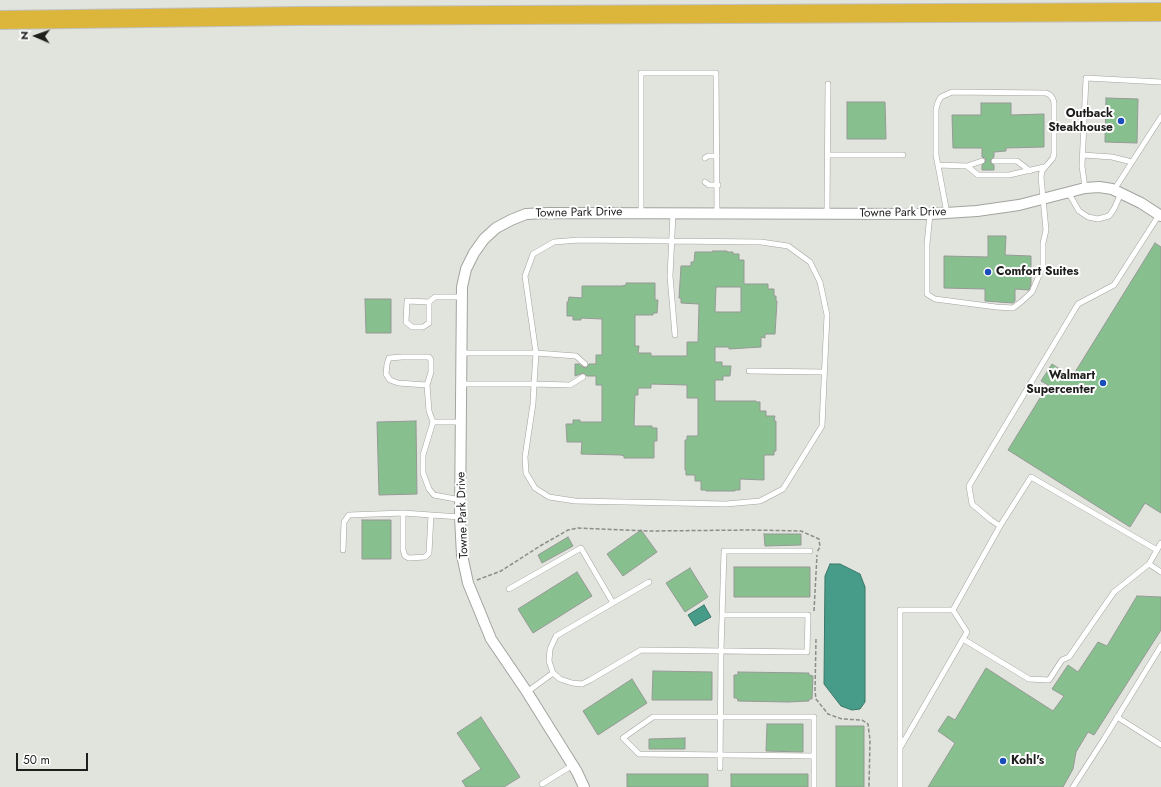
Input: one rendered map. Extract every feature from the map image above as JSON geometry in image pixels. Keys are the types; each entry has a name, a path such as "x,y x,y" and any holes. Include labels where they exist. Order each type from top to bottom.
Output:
{"highway":[{"path":"0,20 303,16 1161,12"},
{"path":"1060,13 1161,20"}],"street":[{"name":"Towne Park Drive","path":"584,787 573,765 527,692 491,639 468,583 462,555 460,500 462,287 466,269 474,253 484,239 496,228 510,220 526,214 930,214 977,211 1019,205 1085,188 1099,187 1118,192 1141,203 1160,215"}],"lane":[{"path":"641,213 641,73 716,73 717,213"},
{"path":"1085,188 1083,156 1086,78 1161,82"},
{"path":"827,214 828,84"},
{"path":"930,214 927,244 927,294 935,299 1013,308 1032,292 1043,266 1043,243 1046,230 1042,199 1042,170 1053,158 1054,153 1054,103 1050,95 1046,93 952,92 941,97 936,109 936,156 947,213"},
{"path":"1068,192 1080,211 1088,217 1098,219 1109,216 1114,210 1118,192 1132,162 1161,117"},
{"path":"828,156 903,155"},
{"path":"705,158 708,156 717,156"},
{"path":"1083,156 1112,157 1132,162"},
{"path":"938,165 967,166 982,161"},
{"path":"994,161 1017,162 1030,171"},
{"path":"967,166 978,175 1008,175 1044,167"},
{"path":"705,182 709,185 718,185"},
{"path":"673,213 670,276 675,335"},
{"path":"1000,526 972,504 969,486 1078,304 1114,286 1160,215"},
{"path":"579,240 672,241 762,242 788,246 810,262 820,282 826,315 822,426 783,489 760,502 726,504 576,501 550,497 535,488 526,473 525,457 533,404 536,353 525,276 533,254 554,242 579,240"},
{"path":"429,302 429,323 423,327 412,327 406,322 407,301 429,302 435,297 462,297"},
{"path":"462,353 536,353 576,356 584,364"},
{"path":"428,384 398,383 390,380 386,374 389,358 402,356 429,357 431,360 431,372 428,384 429,411 433,422 423,455 423,473 429,489 434,495 460,500"},
{"path":"750,371 824,372"},
{"path":"461,384 570,385 583,377"},
{"path":"433,422 461,422"},
{"path":"953,610 1000,526 1031,477 1157,550"},
{"path":"343,550 344,522 349,515 403,513 460,517"},
{"path":"403,513 403,550 405,556 409,558 425,557 429,553 431,515"},
{"path":"963,639 1029,679 1049,680 1062,660 1069,657 1114,592 1149,564 1161,543"},
{"path":"509,589 581,548 613,603"},
{"path":"720,768 724,551 810,552"},
{"path":"1149,564 1161,572"},
{"path":"649,582 556,636 550,649 549,661 553,673 560,679 572,683 582,684 641,650 807,652 808,615 722,615"},
{"path":"900,787 900,610 953,610"},
{"path":"900,748 967,632 953,610"},
{"path":"1073,787 1161,646"},
{"path":"527,692 553,673"},
{"path":"814,756 639,754 623,738 653,717 814,717 814,756 814,787"},
{"path":"1117,717 1161,745"},
{"path":"542,784 573,765"}],"shaded area":[{"path":"830,564 840,564 860,574 865,587 865,702 860,709 852,710 841,706 824,684 825,576"},
{"path":"704,605 711,617 695,626 688,615"}],"building":[{"name":"Outback Steakhouse","path":"1106,98 1138,99 1137,143 1105,142"},
{"path":"847,102 885,102 886,139 847,139"},
{"path":"981,103 1011,103 1011,115 1044,114 1044,147 1006,148 1006,151 994,152 994,157 990,161 994,165 994,170 982,170 982,165 986,161 985,158 982,157 982,148 953,148 952,115 981,115"},
{"name":"Comfort Suites","path":"988,236 1006,236 1005,255 1031,256 1031,284 1029,290 1015,289 1015,301 1013,303 985,301 985,289 944,288 944,256 988,257"},
{"name":"Walmart Supercenter","path":"1155,243 1161,247 1161,513 1145,503 1130,527 1008,450 1048,385 1041,381 1052,364 1072,377"},
{"path":"727,251 733,252 733,254 739,254 739,260 744,260 744,284 768,284 768,289 774,289 774,296 776,296 775,334 765,334 765,338 761,337 761,347 729,349 729,347 715,347 715,362 722,362 722,366 731,366 730,376 723,376 723,380 715,380 715,401 760,402 760,411 766,411 766,416 775,416 776,451 774,451 774,455 764,455 764,480 740,479 740,490 706,491 701,490 701,481 695,481 695,475 686,475 685,440 687,440 687,436 698,436 698,398 687,398 687,385 651,384 651,388 638,388 638,395 635,395 634,426 652,426 652,428 657,428 657,441 654,441 654,458 624,458 624,456 621,455 581,454 582,442 567,442 566,424 573,424 573,420 580,420 580,422 602,422 602,385 596,385 596,376 587,376 583,373 575,376 575,364 579,364 586,368 589,364 596,364 596,355 602,355 602,319 581,318 581,320 573,320 573,316 567,316 567,302 569,297 582,298 582,286 622,286 626,285 626,283 655,283 655,300 658,300 657,313 653,313 653,315 635,315 635,346 639,346 638,353 651,353 651,356 687,356 687,342 698,342 699,304 681,303 681,298 679,298 681,266 691,266 691,262 694,262 695,252","holes":["716,287 741,287 741,312 715,312"]},
{"path":"365,299 391,299 391,333 366,333"},
{"path":"416,421 417,494 379,495 377,422"},
{"path":"362,520 391,520 391,559 362,559"},
{"path":"641,530 657,552 623,576 607,554"},
{"path":"764,534 801,534 801,545 765,546"},
{"path":"568,537 573,546 542,563 538,555"},
{"path":"734,567 810,567 810,597 734,597"},
{"path":"690,568 708,597 685,612 666,583"},
{"path":"577,572 592,596 533,633 518,609"},
{"path":"1137,596 1161,597 1161,630 1094,735 1088,732 1076,752 1073,769 1063,787 928,787 955,743 938,731 948,716 955,720 986,668 1053,711 1064,696 1052,689 1068,665 1078,672 1098,642 1107,646"},
{"path":"653,671 712,672 712,700 652,700"},
{"path":"738,672 809,673 809,675 813,676 812,699 809,699 809,701 788,702 738,701 737,698 734,698 734,675 738,675"},
{"path":"632,679 647,703 598,735 583,711"},
{"path":"481,717 520,777 504,787 466,787 462,781 481,769 457,733"},
{"path":"767,724 803,724 803,752 766,751"},
{"path":"836,726 864,726 864,787 836,787"},
{"path":"685,738 685,749 649,749 649,739"},
{"path":"627,774 708,774 708,787 627,787"},
{"path":"731,774 808,774 808,787 731,787"}],"place":[{"name":"Outback Steakhouse","path":"1121,121"},
{"name":"Comfort Suites","path":"988,272"},
{"name":"Walmart Supercenter","path":"1103,383"},
{"name":"Kohl's","path":"1003,761"}]}
